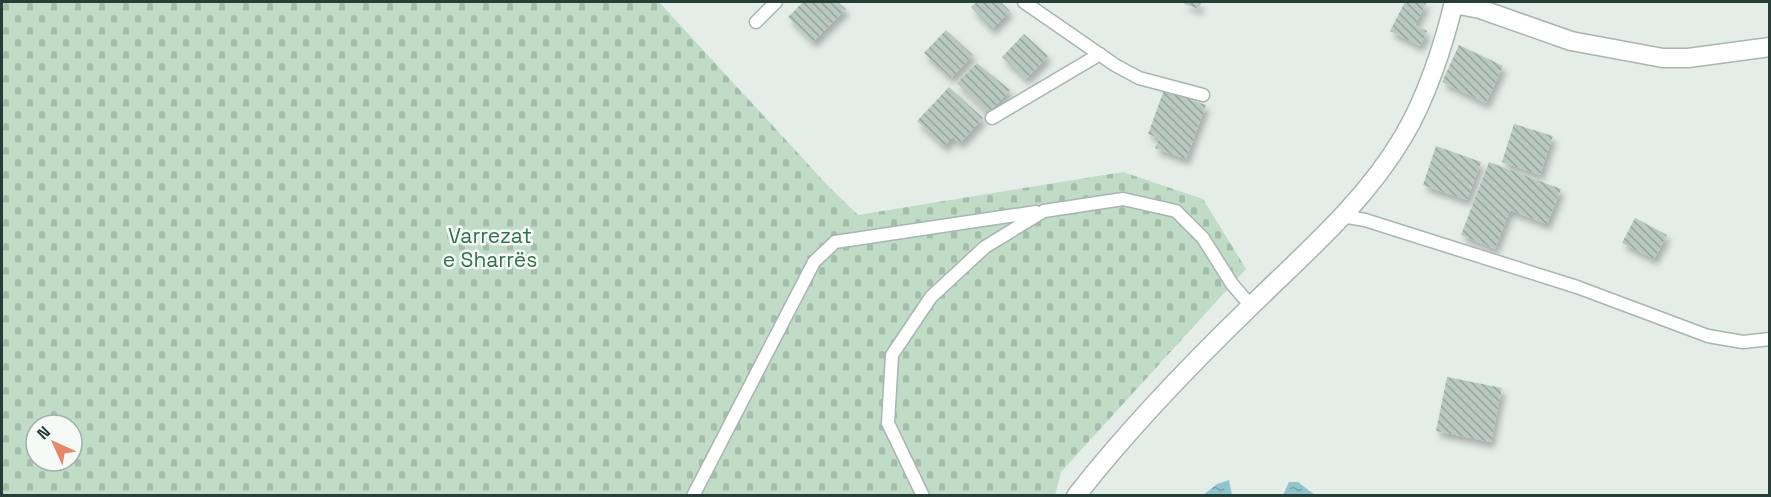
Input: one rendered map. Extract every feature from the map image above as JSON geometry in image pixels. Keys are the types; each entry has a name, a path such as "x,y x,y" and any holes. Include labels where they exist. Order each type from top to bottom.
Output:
{"street":[{"path":"1076,495 1167,392 1342,216 1386,163 1411,123 1454,3 1480,9 1571,41 1663,58 1688,58 1770,47"}],"lane":[{"path":"756,22 776,2"},
{"path":"1024,2 1139,78 1203,95"},
{"path":"992,118 1100,54"},
{"path":"693,495 814,262 835,242 1123,199 1176,211 1203,238 1232,284 1251,306"},
{"path":"923,495 888,423 892,355 931,297 985,247 1044,211"},
{"path":"1342,216 1365,220 1577,287 1708,336 1743,342 1770,339"}],"green space":[{"name":"Varrezat e Sharrës","path":"2,2 659,2 829,187 858,215 1123,172 1203,199 1246,269 1061,472 1055,495 2,495"}],"water":[{"path":"1229,480 1232,495 1203,495 1217,484"},
{"path":"1289,482 1298,482 1315,495 1283,495"}],"building":[{"path":"803,2 838,2 846,9 813,42 788,17"},
{"path":"977,2 1001,2 1010,11 992,29 971,7"},
{"path":"1185,2 1201,2 1199,9 1184,4"},
{"path":"1405,2 1427,2 1415,25 1427,31 1420,46 1390,31"},
{"path":"946,30 973,55 951,78 924,53"},
{"path":"1024,34 1048,56 1026,79 1002,57"},
{"path":"1459,45 1503,66 1486,103 1442,82"},
{"path":"977,63 1010,90 988,113 957,83"},
{"path":"949,87 983,118 960,143 953,137 944,146 917,121"},
{"path":"1164,90 1206,105 1186,159 1155,148 1159,138 1148,134"},
{"path":"1514,124 1553,136 1540,175 1502,162"},
{"path":"1436,146 1481,162 1467,200 1423,185"},
{"path":"1489,162 1561,189 1547,224 1510,210 1495,249 1461,235"},
{"path":"1635,218 1667,235 1654,259 1622,243"},
{"path":"1447,377 1502,388 1491,442 1436,431"}]}
